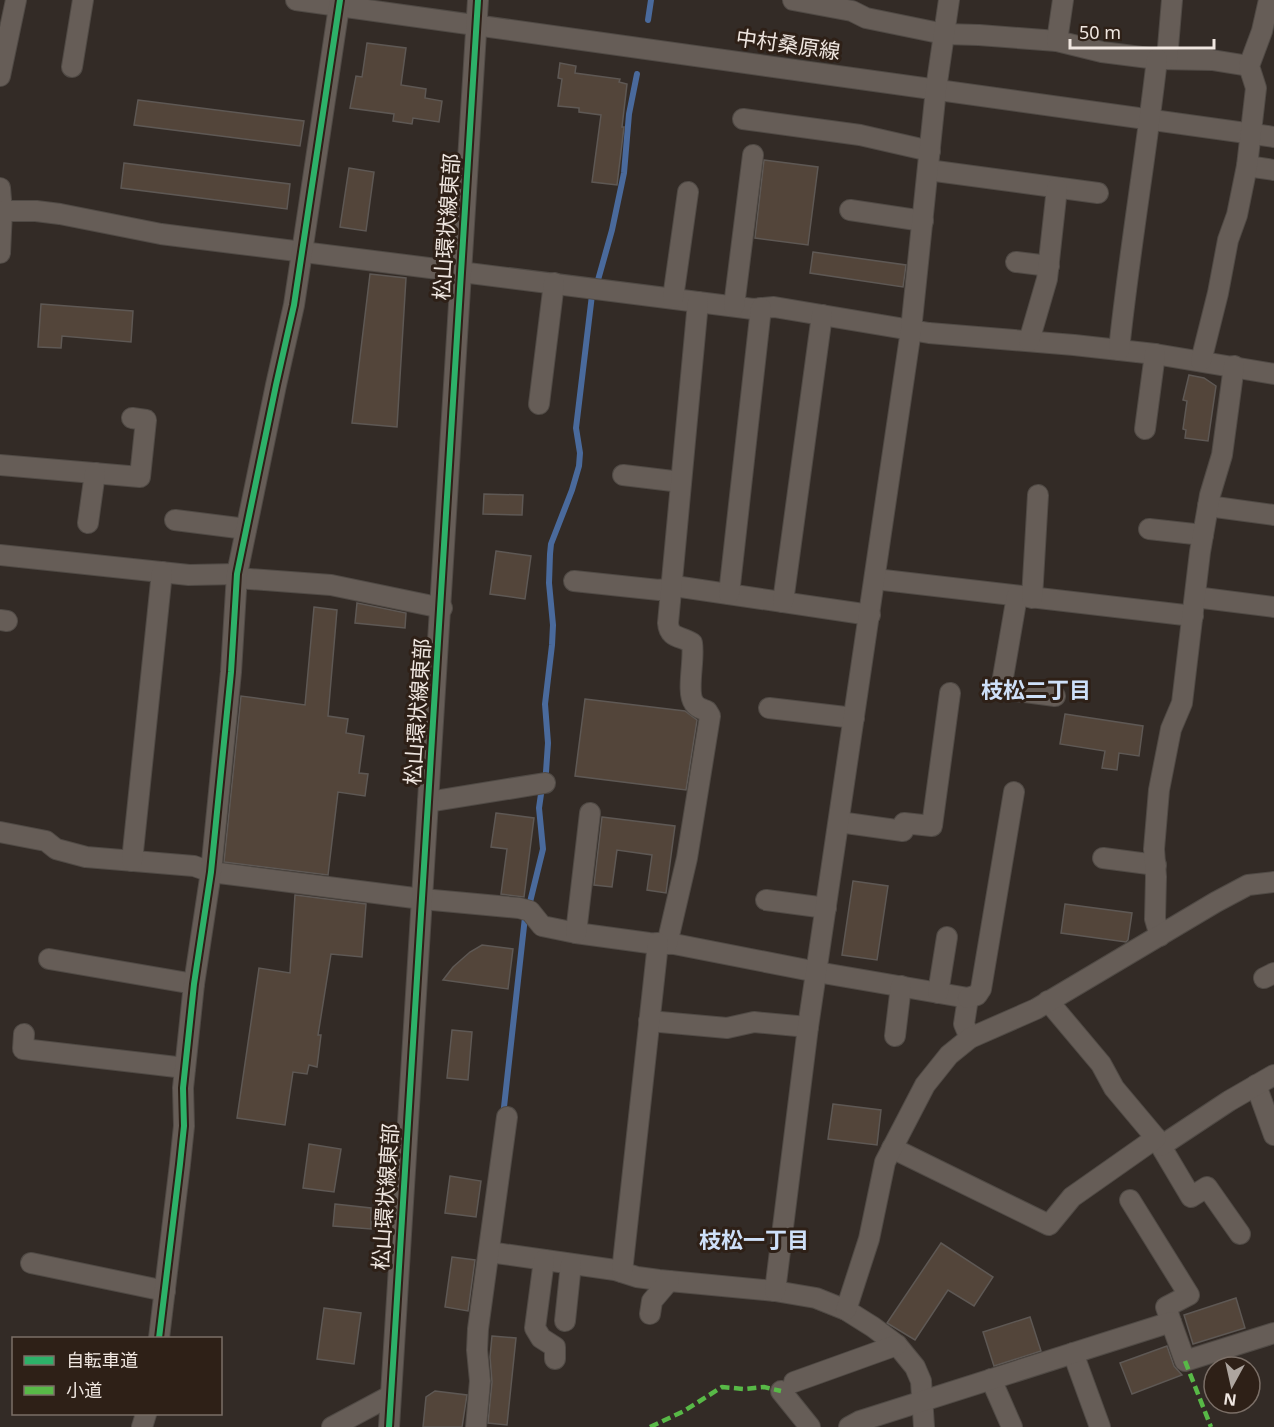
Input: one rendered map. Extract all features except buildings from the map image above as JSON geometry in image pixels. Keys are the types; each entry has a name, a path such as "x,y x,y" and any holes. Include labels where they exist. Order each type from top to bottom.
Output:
{"street":[{"path":"0,76 16,0"},
{"path":"72,67 83,0"},
{"name":"中村桑原線","path":"296,0 340,3 477,26 1274,137"},
{"name":"松山環状線東部","path":"389,1427 442,608 478,0"},
{"path":"793,0 818,2 852,11 866,18 944,34 1057,41 1102,52 1162,59 1212,60 1249,66"},
{"path":"775,1291 808,1027 911,330 936,89 949,0"},
{"path":"1057,41 1063,0"},
{"path":"1119,350 1125,283 1150,120 1172,0"},
{"path":"1201,361 1247,166 1257,88 1249,66 1262,32 1269,0"},
{"path":"159,1337 184,1126 183,1088 194,984 211,872 231,672 237,576 294,305 340,3"},
{"path":"743,119 860,135 929,161 1057,188 1098,193"},
{"path":"734,306 753,155"},
{"path":"1247,166 1274,170"},
{"path":"0,188 2,218 0,253"},
{"path":"1029,341 1047,279 1057,188"},
{"path":"673,298 688,192"},
{"path":"850,210 922,221"},
{"path":"2,218 60,214 161,234 302,253 698,302 760,308 774,307 911,330 1155,354 1274,374"},
{"path":"1016,262 1049,266"},
{"path":"539,404 554,283"},
{"path":"622,1272 649,1021 662,943 687,858 710,716 707,711 697,707 692,701 690,691 694,655 692,644 686,639 673,636 669,631 670,589 698,302"},
{"path":"729,594 760,308"},
{"path":"783,602 822,315"},
{"path":"1145,429 1155,354"},
{"path":"1160,936 1155,919 1154,849 1159,790 1171,729 1182,703 1203,536 1208,506 1222,455 1234,366"},
{"path":"0,465 140,477 146,420 132,418"},
{"path":"88,523 95,473"},
{"path":"623,475 681,482"},
{"path":"1038,495 1025,597 1001,689 1055,696"},
{"path":"1208,506 1274,515"},
{"path":"175,520 246,529"},
{"path":"1149,529 1203,536"},
{"path":"0,555 189,575 237,576 331,585 442,608"},
{"path":"132,861 162,572"},
{"path":"875,579 1025,597 1194,606 1274,607"},
{"path":"574,581 659,590 681,587 870,615"},
{"path":"839,822 903,831 904,823 932,826 950,693"},
{"path":"769,708 854,718"},
{"path":"429,802 546,783"},
{"path":"0,832 46,841 56,849 86,857 194,866 211,872 422,899 519,908 530,911 542,926 576,933 662,943 968,998 977,995 981,989 1014,792"},
{"path":"576,933 590,813"},
{"path":"1103,858 1156,865"},
{"path":"846,1310 869,1239 885,1162 925,1085 949,1055 970,1038 1036,1009 1216,902 1248,885 1274,882"},
{"path":"766,900 826,908"},
{"path":"938,993 947,938"},
{"path":"49,959 194,984"},
{"path":"895,1036 901,986"},
{"path":"968,998 964,1024 970,1038"},
{"path":"1048,1002 1101,1064 1114,1088 1159,1142 1191,1197 1208,1187 1240,1234"},
{"path":"649,1021 727,1028 754,1022 808,1027"},
{"path":"24,1034 23,1049 185,1068"},
{"path":"892,1148 1049,1225 1072,1197 1159,1142 1274,1075"},
{"path":"1256,1085 1274,1135"},
{"path":"476,1427 480,1381 477,1350 478,1329 507,1117"},
{"path":"1130,1200 1189,1295 1166,1307 1185,1361 1274,1333"},
{"path":"489,1252 669,1281 775,1291 816,1298 846,1310 897,1346 915,1367 921,1381 924,1427"},
{"path":"544,1260 535,1329 541,1338 555,1347 555,1359"},
{"path":"31,1263 165,1291"},
{"path":"565,1321 571,1264"},
{"path":"650,1314 652,1301 669,1281"},
{"path":"849,1427 860,1421 1171,1322"},
{"path":"810,1427 787,1386 897,1346"},
{"path":"1073,1353 1100,1427"},
{"path":"991,1379 1012,1427"},
{"path":"332,1427 390,1396"}],"waterway":[{"path":"648,20 651,0"},
{"path":"598,280 624,173 629,114 637,74"},
{"path":"546,772 548,743 545,704 553,625 549,583 550,554 551,544 579,466 580,453 576,428 592,295"},
{"path":"530,902 543,849 539,808 541,794"},
{"path":"503,1116 525,917"}],"marked path":[{"path":"1185,1361 1211,1427"},
{"path":"650,1427 684,1411 722,1387 744,1389 764,1387 781,1391"}],"cycle path":[{"path":"159,1337 184,1126 183,1088 194,984 211,872 231,672 237,574 294,305 340,0"},
{"path":"389,1427 478,0"}],"district":[{"name":"枝松二丁目","path":"1036,690"},
{"name":"枝松一丁目","path":"754,1240"}]}
